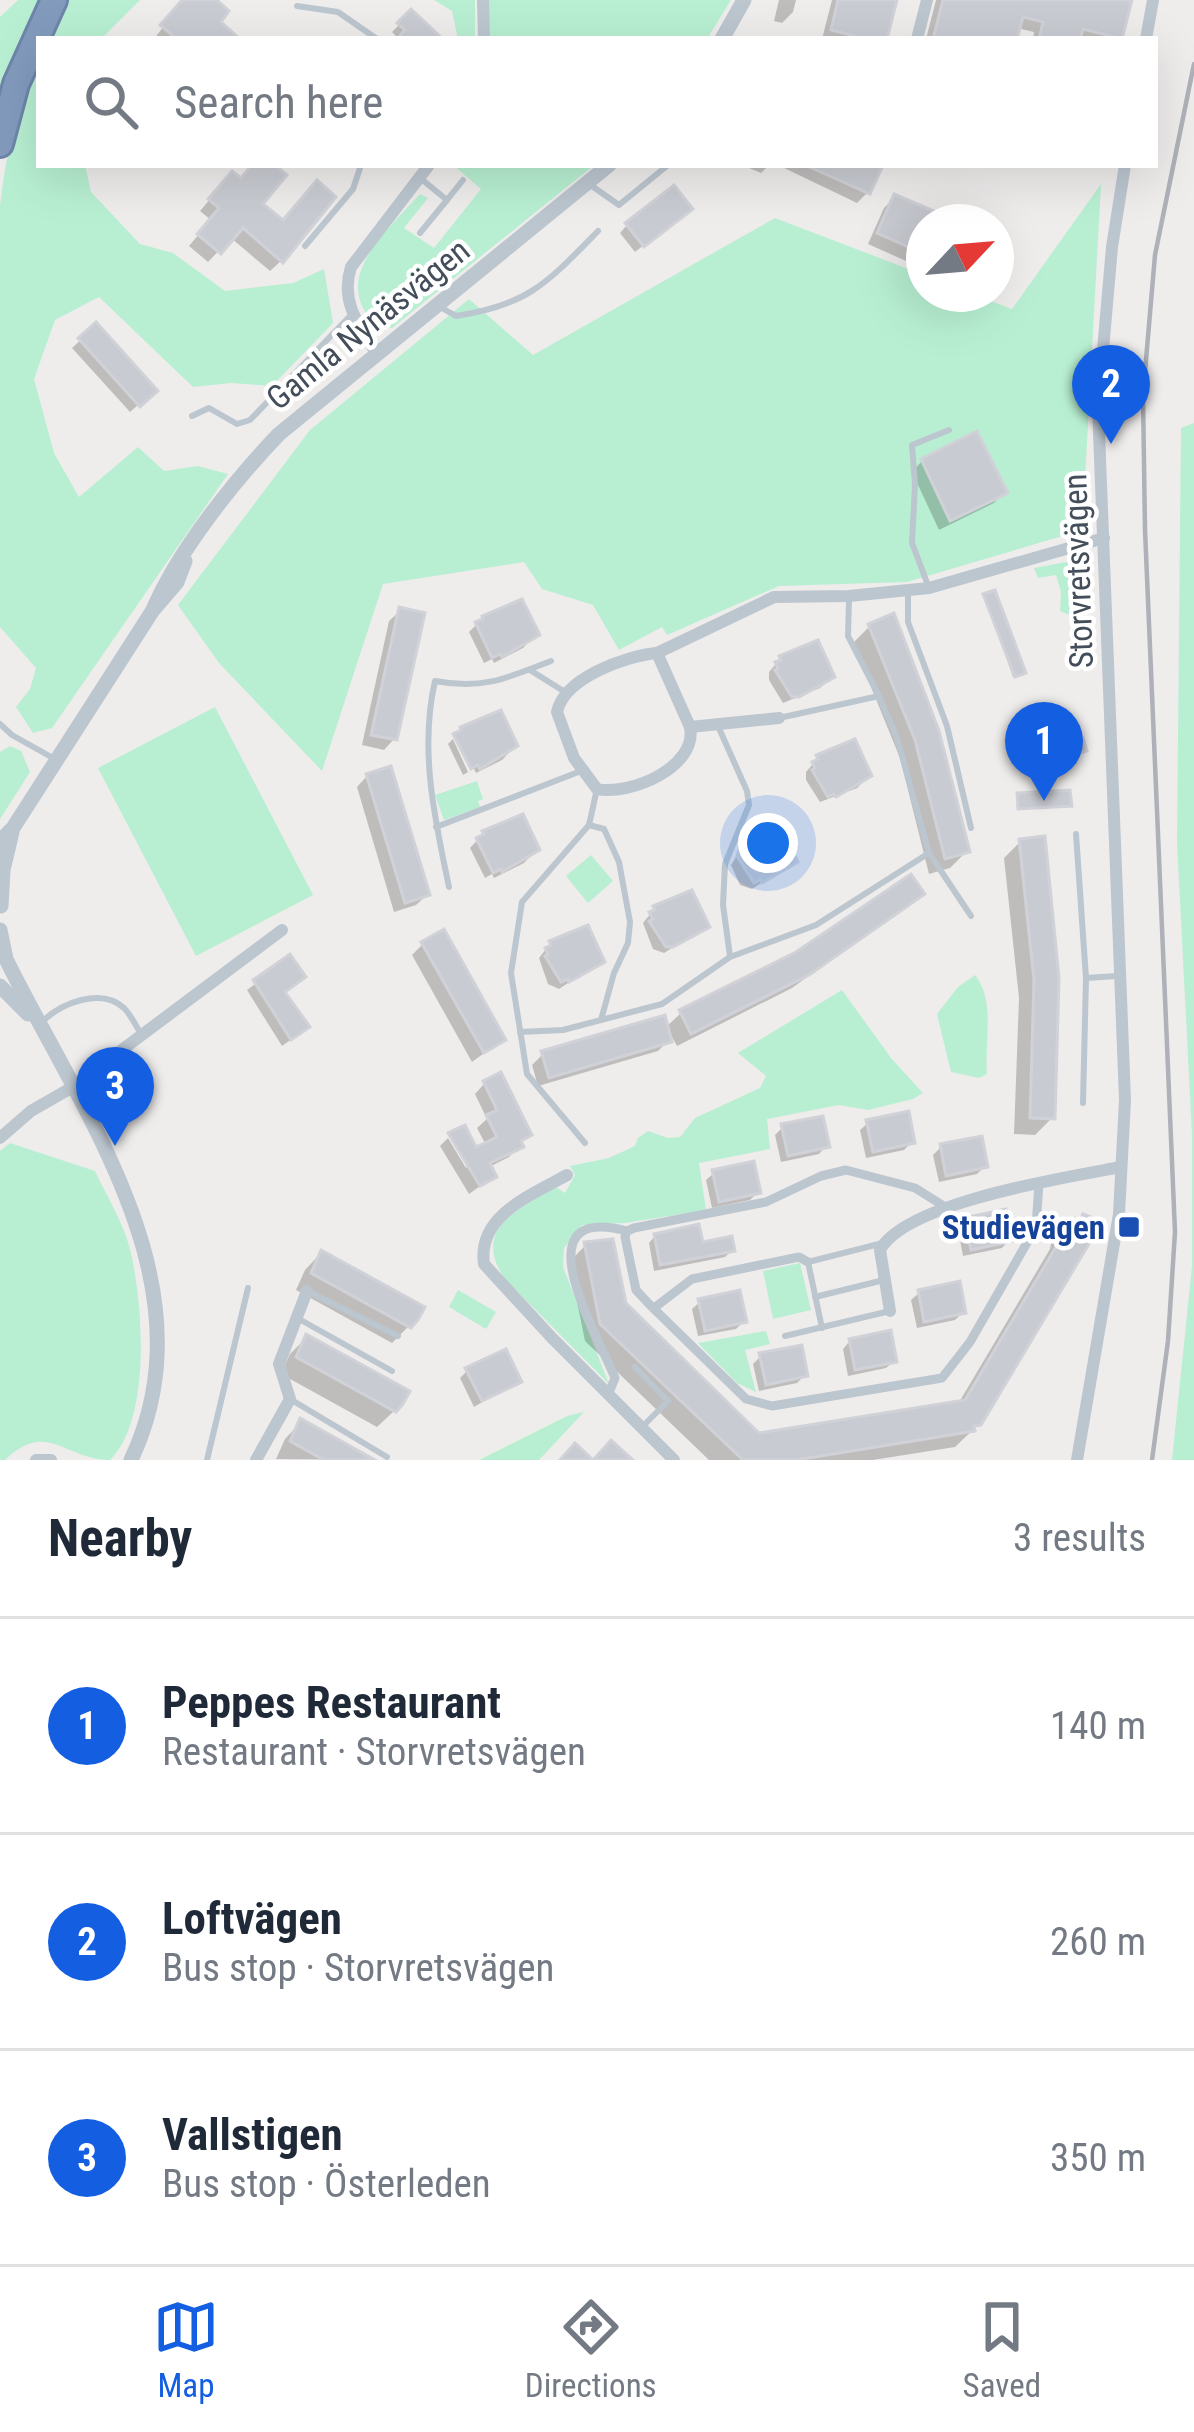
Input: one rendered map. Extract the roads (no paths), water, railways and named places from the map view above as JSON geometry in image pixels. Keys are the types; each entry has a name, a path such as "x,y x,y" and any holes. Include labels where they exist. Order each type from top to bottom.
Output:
{"highway":[{"path":"38,36 54,0"},
{"path":"0,144 16,85 36,40"}],"street":[{"path":"483,0 484,36"},
{"path":"724,36 744,0"},
{"path":"917,36 927,0"},
{"path":"1147,36 1153,0"},
{"path":"376,353 351,315 345,285 351,267 427,168"},
{"name":"Gamla Nynäsvägen","path":"0,841 13,828 153,610 177,582 188,552 243,472 309,406 606,168"},
{"name":"Storvretsvägen","path":"1077,1460 1119,1214 1125,1100 1098,407 1112,247 1125,168"},
{"path":"658,653 690,727 691,746 673,766 622,790 597,789 581,771 557,712 565,692 610,667 658,653 774,597 929,588 1104,538"},
{"path":"690,727 779,718"},
{"name":"Gamla Nynäsvägen","path":"0,930 3,870 13,828"},
{"path":"0,930 7,959 38,1025 137,1221 156,1294 153,1391 131,1460"},
{"path":"0,1138 282,930"},
{"path":"0,986 38,1025"},
{"path":"890,1311 880,1250 903,1227 947,1208 1121,1167"},
{"path":"608,1395 615,1378 580,1301 568,1255 576,1238 589,1229 627,1231 766,1202 821,1175 846,1169 915,1188 947,1208"},
{"path":"567,1175 509,1208 491,1226 485,1238 484,1264 674,1460"},
{"path":"627,1231 637,1290 746,1399 772,1406 942,1378 970,1342 1036,1227 1039,1183"},
{"path":"653,1308 692,1279 799,1257 808,1262"},
{"path":"256,1460 290,1400 279,1364 307,1291"},
{"path":"36,1460 51,1460"}],"lane":[{"path":"297,6 338,12 373,36"},
{"path":"305,246 353,189 361,168"},
{"path":"589,184 619,205 664,168"},
{"path":"420,178 447,200"},
{"path":"420,233 464,180"},
{"path":"437,304 456,316 523,299 544,286 598,231"},
{"path":"192,416 209,408 236,424 250,420 351,315"},
{"path":"929,588 912,543 912,445 949,430"},
{"path":"907,590 908,622 947,726 971,828"},
{"path":"849,596 848,636 897,738 929,853 970,916"},
{"path":"449,887 436,827 428,749 435,681 469,688 551,662"},
{"path":"530,670 565,692"},
{"path":"779,718 879,696"},
{"path":"0,724 56,760"},
{"path":"718,726 749,805 725,864 730,957"},
{"path":"436,827 581,771"},
{"path":"585,1142 527,1074 511,973 522,902 589,825 597,789"},
{"path":"589,825 604,829 619,862 630,922 628,943 601,1021"},
{"path":"1076,834 1086,978 1083,1103"},
{"path":"520,1031 563,1030 662,1004 730,957 816,925 929,853"},
{"path":"1086,978 1121,976"},
{"path":"38,1025 51,1013 93,998 110,999 126,1009 141,1034"},
{"path":"822,1328 808,1262 883,1243"},
{"path":"815,1297 884,1280"},
{"path":"207,1460 248,1288"},
{"path":"307,1291 398,1336"},
{"path":"785,1336 890,1311"},
{"path":"298,1319 392,1371"},
{"path":"635,1367 668,1401 641,1428"},
{"path":"290,1400 387,1456"}],"railway":[{"path":"1152,1460 1168,1341 1175,1232 1143,395 1155,255 1194,64"}],"place":[{"name":"Loftvägen","path":"1111,444"},
{"name":"Peppes Restaurant","path":"1044,801"},
{"name":"Vallstigen","path":"115,1146"},
{"name":"Studievägen","path":"1129,1227"}]}
